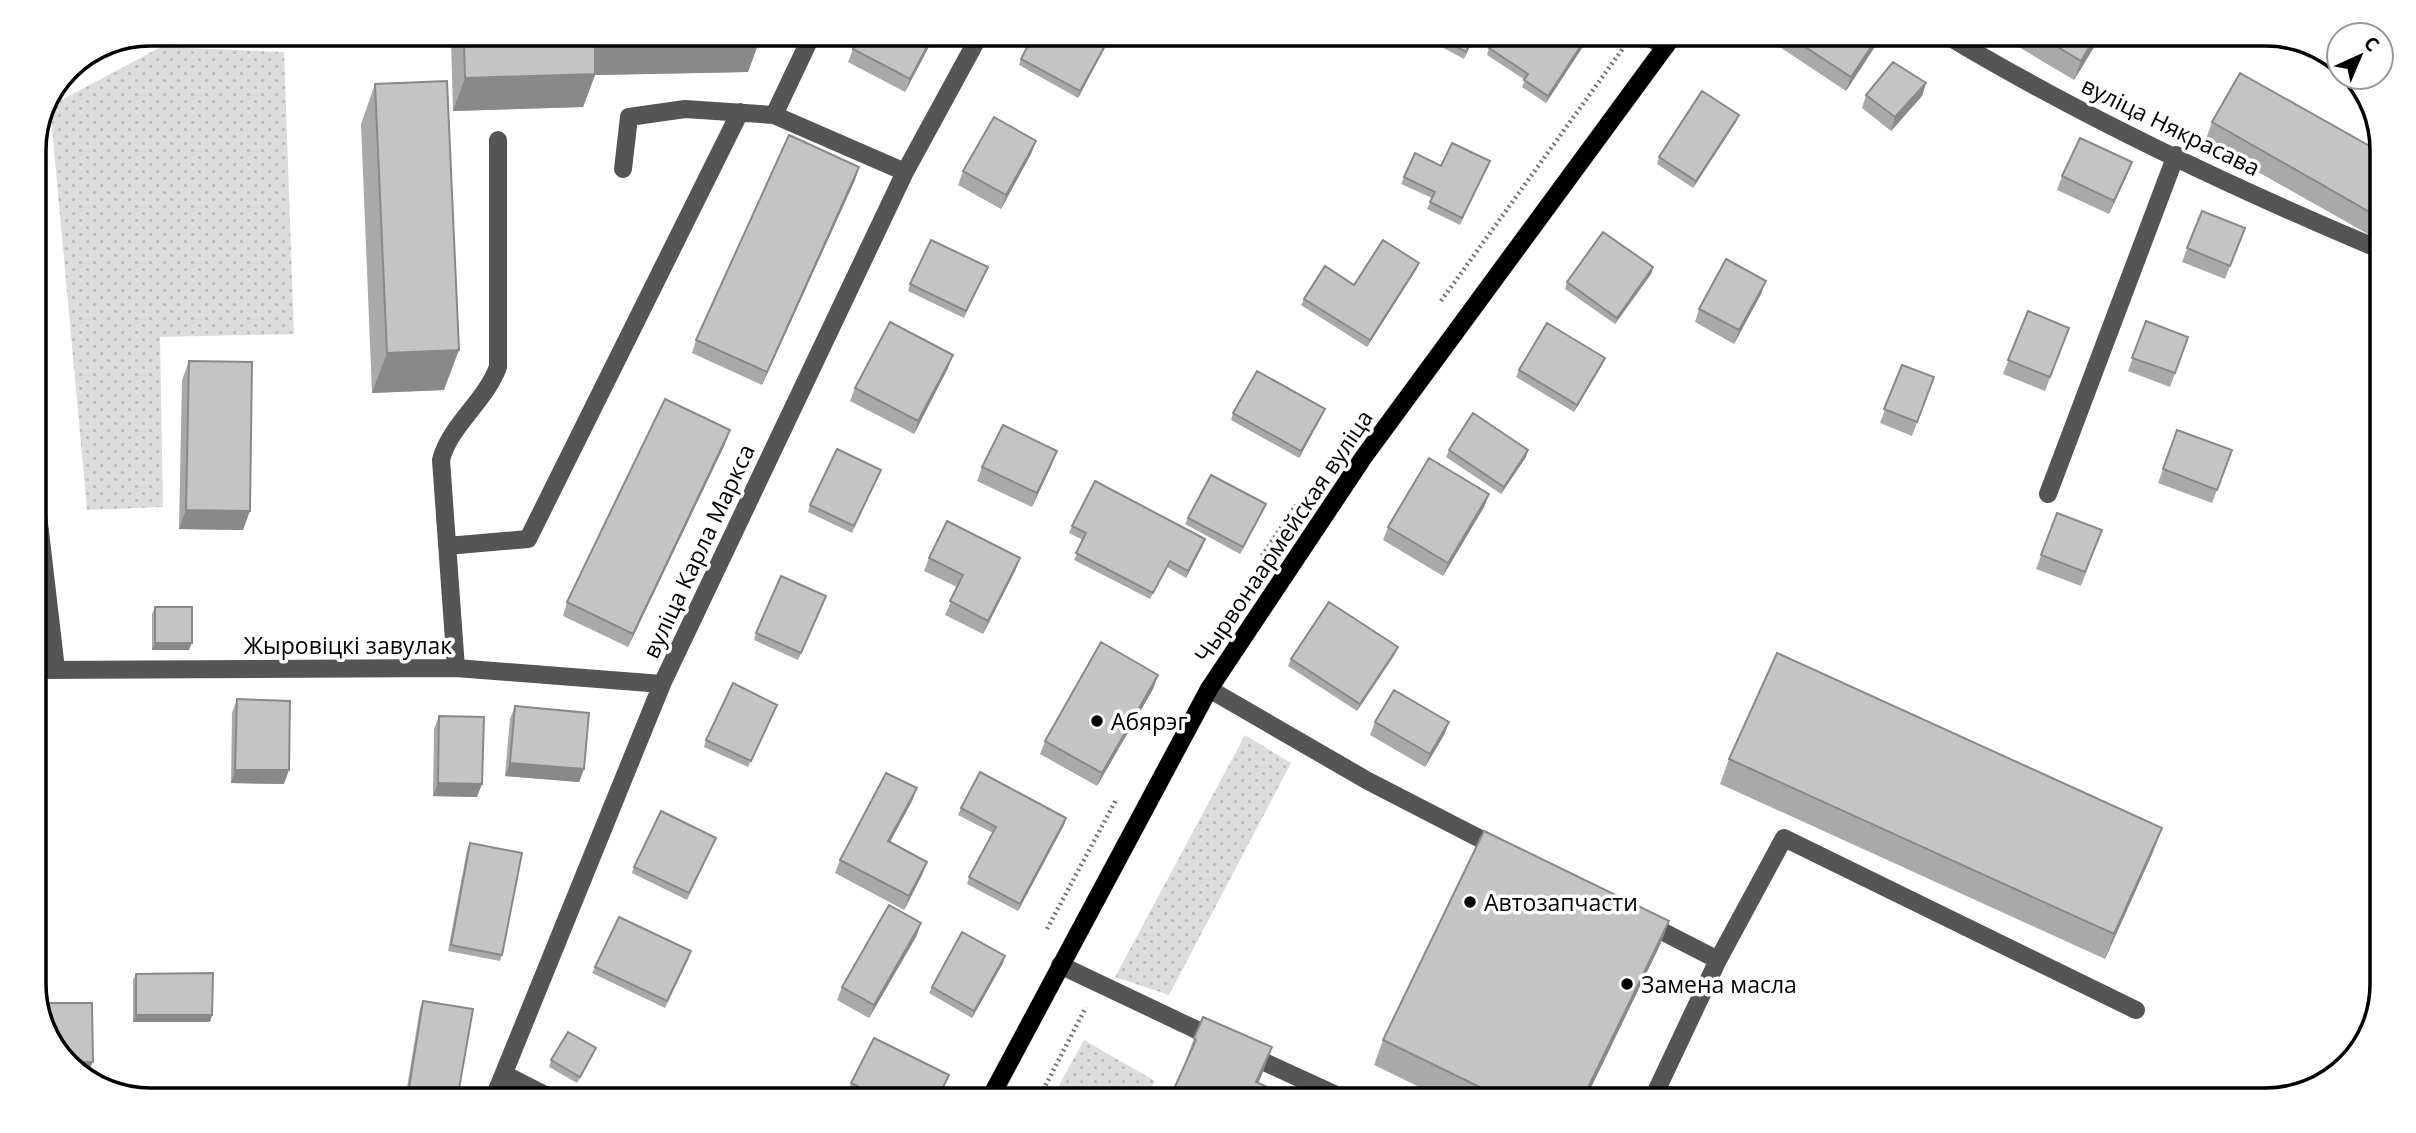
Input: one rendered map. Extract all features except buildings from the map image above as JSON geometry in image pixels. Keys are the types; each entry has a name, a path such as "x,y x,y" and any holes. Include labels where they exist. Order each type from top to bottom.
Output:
{"main road":[{"name":"Чырвонаармейская вуліца","path":"995,1088 1209,689 1363,458 1666,45"}],"street":[{"path":"774,115 807,45"},
{"name":"вуліца Карла Маркса","path":"498,1088 662,684 905,172 974,45"},
{"name":"вуліца Някрасава","path":"1964,45 2026,83 2298,215 2370,245"},
{"path":"623,169 628,117 685,109 774,115 905,172"},
{"path":"447,546 528,539 740,112"},
{"path":"456,668 441,460 445,445 490,387 498,367 498,140"},
{"path":"2048,494 2176,155"},
{"path":"46,587 56,669"},
{"name":"Жыровіцкі завулак","path":"46,669 456,668 662,684"},
{"path":"1209,689 1368,781 1520,859"},
{"path":"1658,1088 1718,960 1784,838 2136,1010"},
{"path":"1631,915 1718,960"},
{"path":"1060,965 1321,1088"},
{"path":"504,1074 531,1088"}],"path":[{"path":"1044,1088 1098,983"}],"shaded area":[{"path":"161,47 284,52 294,334 160,337 163,507 87,510 51,117 57,102"},
{"path":"1245,735 1291,763 1169,995 1115,977"},
{"path":"1084,1040 1155,1081 1151,1088 1058,1088"}],"place":[{"name":"Абярэг","path":"1097,721"},
{"name":"Автозапчасти","path":"1470,902"},
{"name":"Замена масла","path":"1627,984"}]}
